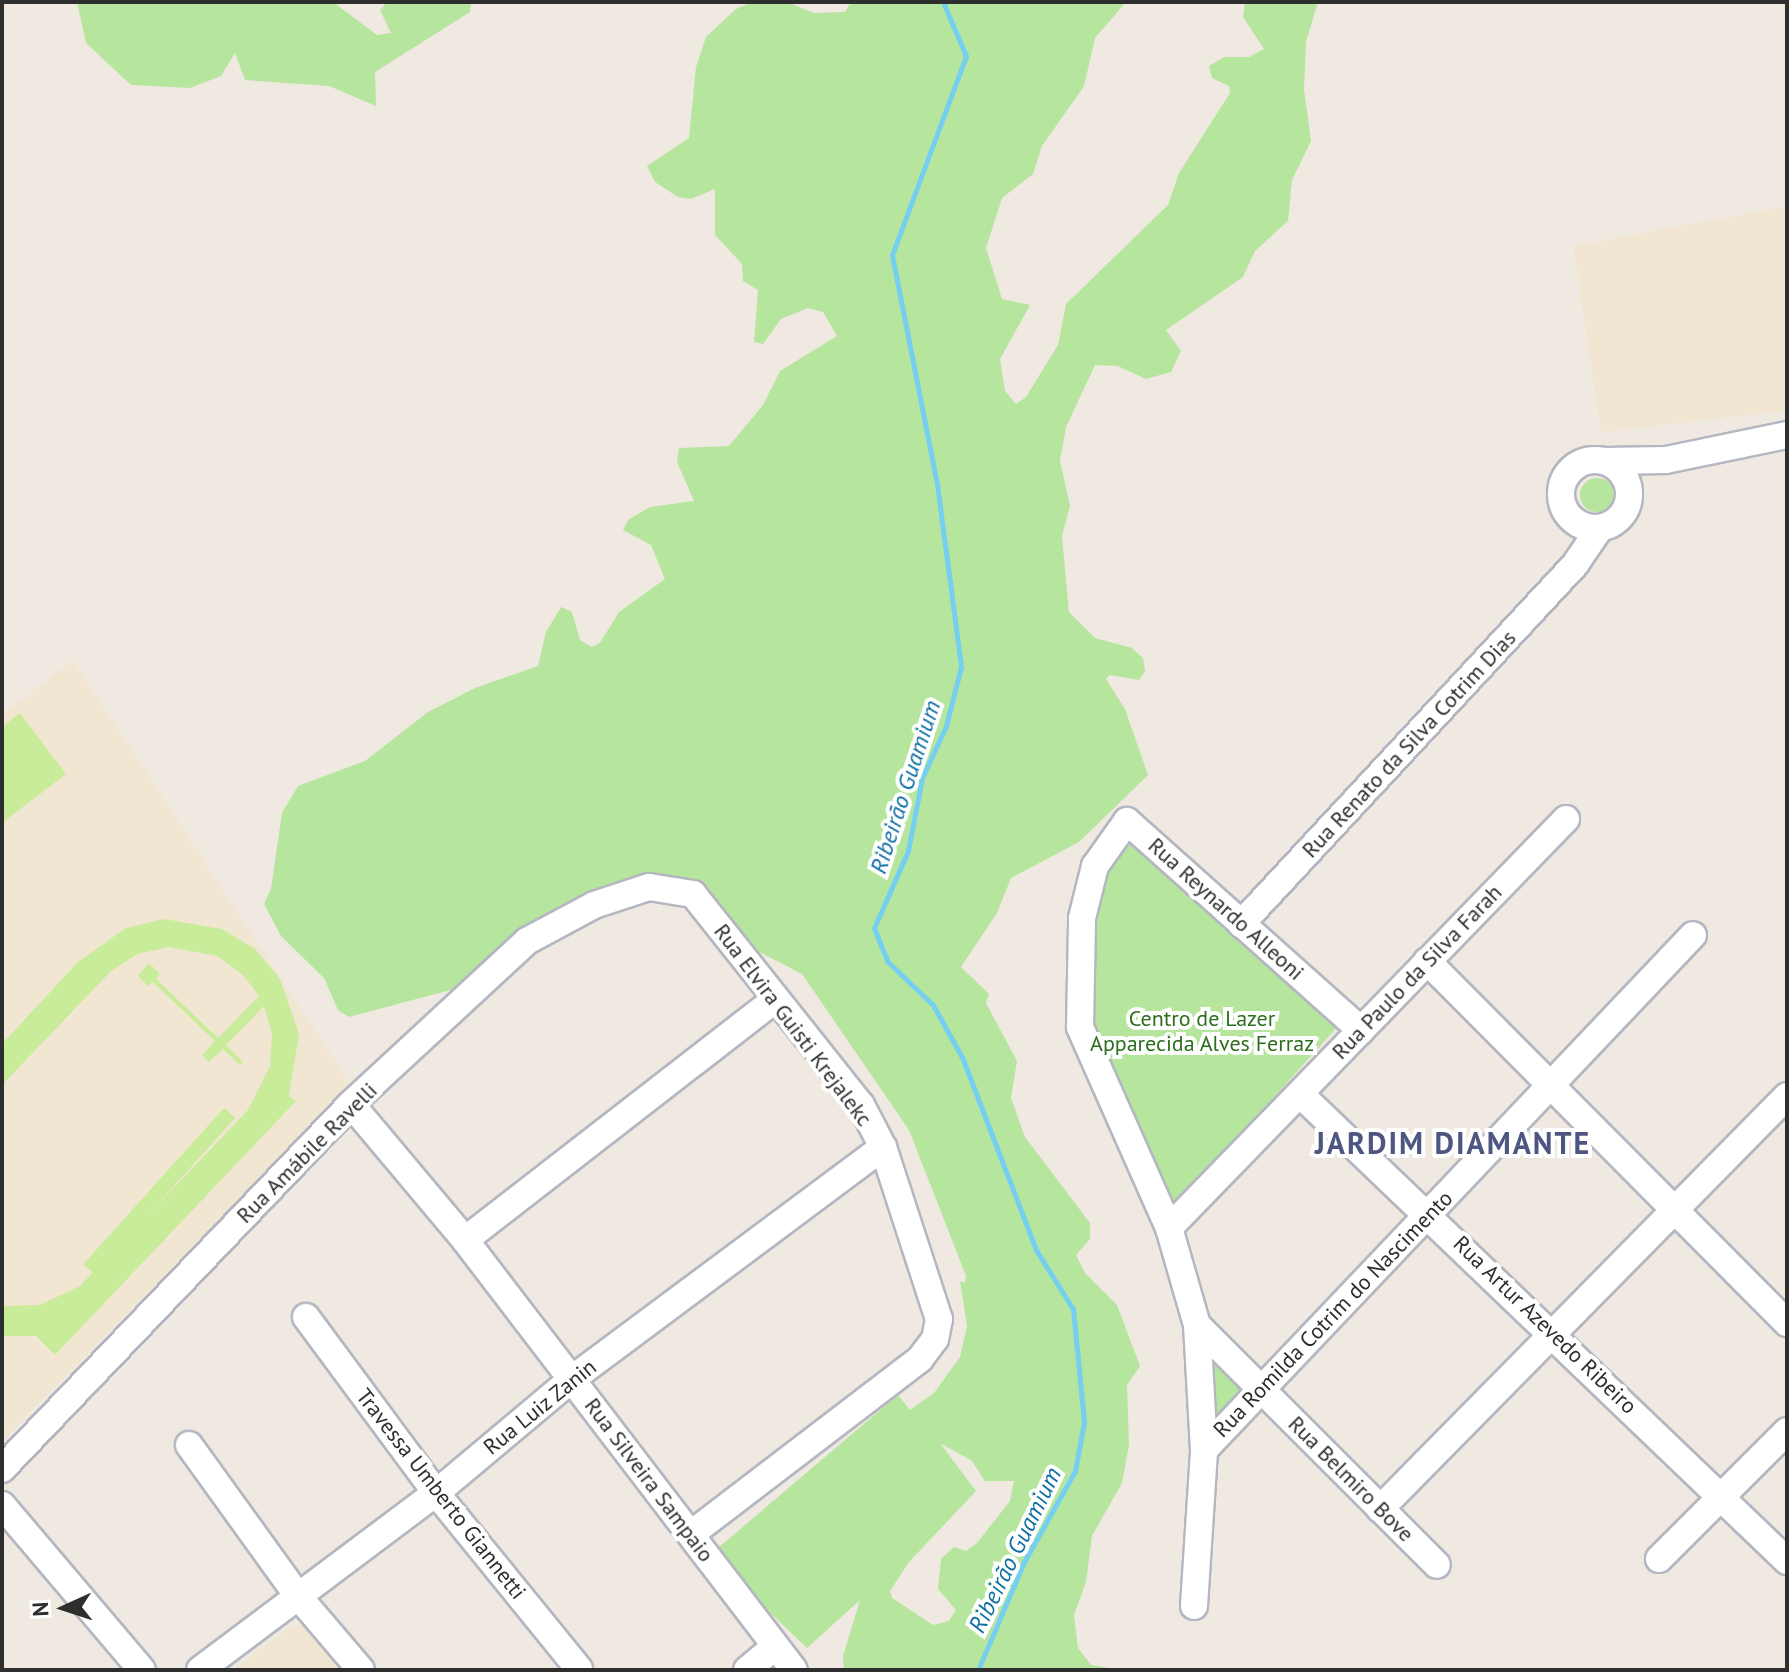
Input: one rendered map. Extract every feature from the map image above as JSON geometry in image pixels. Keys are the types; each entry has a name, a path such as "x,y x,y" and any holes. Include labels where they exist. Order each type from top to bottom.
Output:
{"street":[{"path":"1576,563 1574,521 1561,497 1566,476 1583,462 1666,460 1787,435"},
{"path":"1574,521 1600,528 1618,519 1628,502 1666,460"},
{"path":"1605,461 1622,473 1628,502"},
{"name":"Rua Renato da Silva Cotrim Dias","path":"1241,924 1576,563 1600,528"},
{"name":"Rua Paulo da Silva Farah","path":"1169,1228 1566,819"},
{"name":"Rua Reynardo Alleoni","path":"1169,1228 1080,1027 1082,918 1095,866 1127,821 1361,1030"},
{"name":"Rua Elvira Guisti Krejalekc","path":"649,887 693,894 773,1001 861,1105 883,1147 939,1319 935,1339 920,1359 691,1534"},
{"name":"Rua Amábile Ravelli","path":"2,1469 351,1104 527,941 594,905 649,887"},
{"name":"Rua Romilda Cotrim do Nascimento","path":"1204,1450 1693,935"},
{"path":"1427,961 1787,1323"},
{"path":"465,1240 773,1001"},
{"name":"Rua Artur Azevedo Ribeiro","path":"1300,1094 1725,1496 1787,1561"},
{"path":"1380,1509 1787,1096"},
{"name":"Rua Silveira Sampaio","path":"351,1104 465,1240 794,1670"},
{"name":"Rua Luiz Zanin","path":"200,1670 436,1493 572,1379 883,1147"},
{"path":"1169,1228 1197,1325 1204,1450 1194,1606"},
{"name":"Travessa Umberto Giannetti","path":"306,1317 436,1493 579,1669"},
{"name":"Rua Belmiro Bove","path":"1197,1325 1437,1565"},
{"path":"1659,1559 1787,1431"},
{"path":"189,1445 298,1596 361,1670"},
{"path":"2,1505 142,1670"},
{"path":"747,1670 774,1647"}],"shaded area":[{"path":"1787,206 1787,411 1601,432 1573,246"},
{"path":"73,660 351,1085 2,1441 2,715"},
{"path":"303,1624 318,1629 349,1670 234,1670 286,1629"}],"green space":[{"path":"77,2 333,2 377,35 391,33 380,10 387,2 471,2 470,12 375,72 376,106 329,86 245,80 235,53 221,76 190,88 131,85 86,43"},
{"path":"753,2 787,2 814,13 845,12 851,2 1126,2 1095,38 1084,86 1042,146 1033,174 1002,198 986,248 1002,299 1030,305 1000,359 1005,391 1016,404 1026,397 1058,345 1066,304 1168,205 1179,173 1230,93 1229,86 1212,78 1209,66 1224,57 1249,57 1264,49 1243,17 1245,2 1318,2 1306,42 1304,89 1311,141 1292,180 1288,221 1255,251 1243,277 1166,330 1181,351 1171,372 1146,379 1118,366 1095,365 1066,427 1060,461 1070,506 1062,536 1069,612 1095,638 1132,648 1143,658 1145,671 1139,680 1109,675 1106,679 1125,709 1148,775 1079,842 1011,878 997,913 961,967 989,994 986,1003 1017,1061 1011,1098 1025,1137 1090,1223 1090,1239 1076,1255 1085,1273 1117,1305 1140,1366 1127,1385 1129,1445 1122,1483 1092,1536 1086,1582 1074,1615 1078,1648 1091,1665 1121,1670 844,1670 843,1656 860,1600 807,1648 761,1604 718,1548 898,1395 910,1410 934,1393 960,1357 967,1326 960,1281 965,1283 966,1276 909,1130 802,974 742,943 720,902 706,892 640,899 607,911 469,985 349,1017 338,1010 324,978 281,936 264,904 271,889 282,813 298,786 365,761 428,712 475,688 538,666 546,632 561,607 572,612 580,640 592,647 600,643 619,612 665,579 651,545 623,530 628,520 650,507 694,501 677,462 679,448 729,446 763,405 780,371 837,336 823,312 808,308 781,319 763,344 754,342 758,290 743,281 742,264 715,235 715,189 691,199 678,197 655,182 647,166 689,138 696,67 706,37 736,9","holes":["940,1443 972,1461 985,1481 1014,1481 1010,1501 977,1543 966,1551 954,1547 941,1559 938,1589 956,1610 949,1621 933,1625 892,1598 890,1591 909,1562 976,1491"]},
{"path":"1597,478 1609,483 1614,495 1609,507 1597,512 1585,507 1580,495 1585,483"},
{"path":"20,713 66,774 2,823 2,727"},
{"name":"Centro de Lazer Apparecida Alves Ferraz","path":"1131,832 1338,1026 1180,1202 1165,1201 1090,1019 1091,925 1101,872"},
{"path":"164,919 222,929 255,949 280,979 299,1034 289,1096 296,1101 55,1355 36,1336 2,1336 2,1306 40,1305 80,1286 248,1110 270,1066 272,1033 264,1006 226,1045 243,1062 240,1065 223,1049 209,1062 202,1055 215,1041 153,982 148,986 138,976 149,963 160,974 156,979 218,1038 259,996 243,975 217,956 169,947 137,954 110,972 2,1085 2,1044 78,962 126,928"},
{"path":"224,1108 235,1118 95,1274 83,1264"},
{"path":"1204,1346 1249,1388 1210,1430"}],"waterway":[{"name":"Ribeirão Guamium","path":"943,2 966,56 892,255 937,484 961,667 946,726 922,778 908,851 874,928 887,961 933,1005 962,1057 1036,1250 1073,1309 1084,1422 1075,1471 1024,1562 978,1670"}],"district":[{"name":"JARDIM DIAMANTE","path":"1453,1143"}]}
